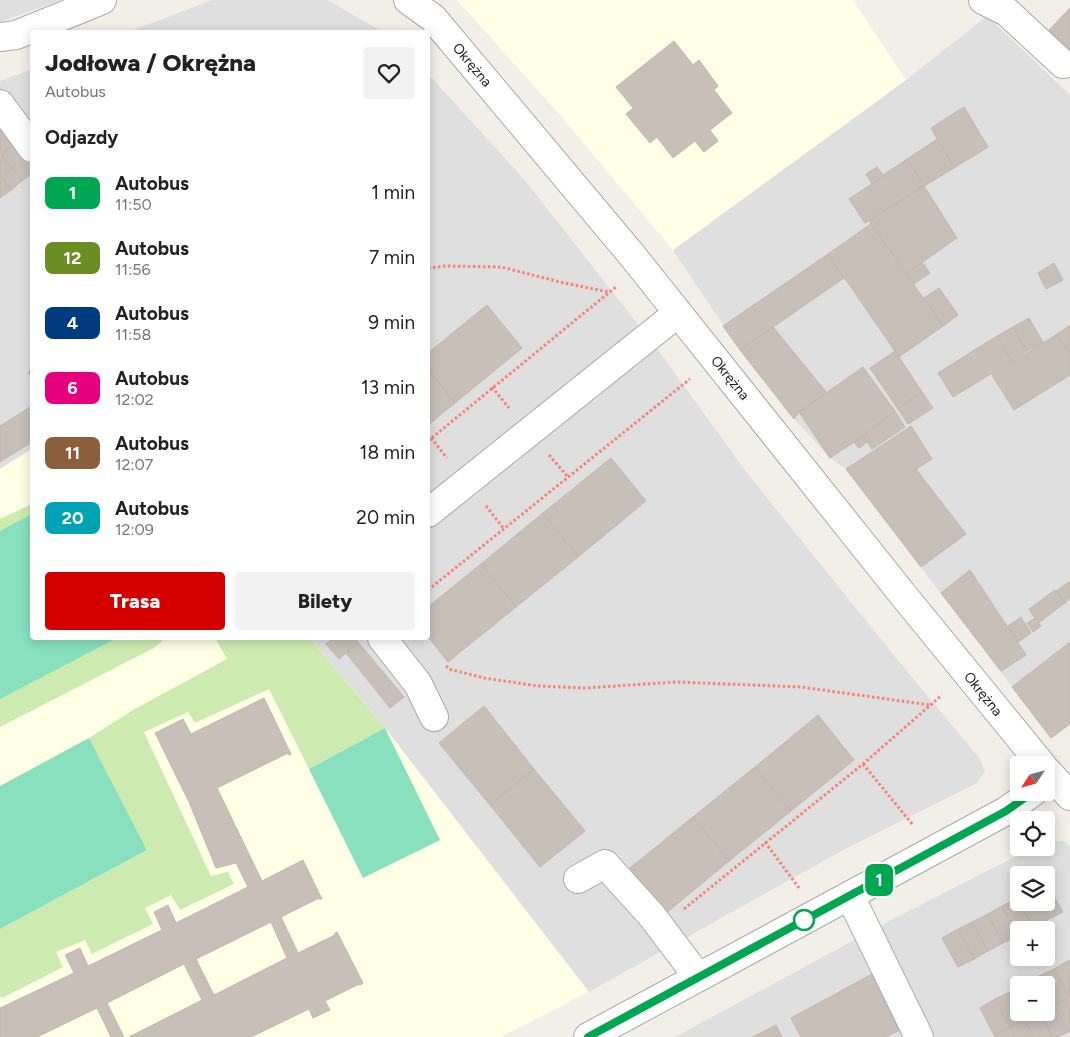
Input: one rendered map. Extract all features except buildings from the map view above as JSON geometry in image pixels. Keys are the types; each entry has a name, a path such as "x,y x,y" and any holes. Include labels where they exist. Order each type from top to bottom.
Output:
{"street":[{"path":"0,37 16,35 102,0"},
{"name":"Okrężna","path":"408,0 433,18 631,254 1033,756"},
{"path":"983,0 1007,12 1063,64"},
{"path":"0,104 30,145"},
{"path":"430,511 678,313"},
{"path":"384,640 418,684 434,717"},
{"path":"588,1037 1006,811 1020,801"},
{"path":"578,879 605,864 652,916 698,977"},
{"path":"850,896 919,1037"}],"path":[{"path":"430,268 446,266 501,267 609,292"},
{"path":"430,439 620,284"},
{"path":"430,588 690,379"},
{"path":"444,663 449,669 466,674 538,686 585,688 676,682 801,687 930,705"},
{"path":"677,915 863,764 942,695"},
{"path":"863,764 918,831"},
{"path":"765,842 801,892"}],"shaded area":[{"path":"0,0 61,0 0,22"},
{"path":"212,0 327,0 380,30 134,30"},
{"path":"457,0 853,0 906,80 673,250 561,116"},
{"path":"987,16 1070,95 1070,724 1051,738 846,469 830,458 794,419 740,350 673,250 906,80"},
{"path":"30,70 30,450 0,469 0,81"},
{"path":"430,76 523,178 656,347 747,473 980,759 985,771 977,783 845,849 589,992 385,728 312,640 430,640"},
{"path":"30,450 30,640 312,640 385,728 589,992 500,1037 0,1037 0,469"},
{"path":"1055,841 1064,841 1070,847 1070,1037 675,1037 895,918 1016,856 1055,856"}],"green space":[{"path":"30,505 30,640 163,640 152,649 0,727 0,519"},
{"path":"30,515 30,640 113,640 0,699 0,531"},
{"path":"216,640 312,640 385,728 309,769 269,689 195,723 188,712 144,732 211,876 228,872 234,884 180,910 171,895 145,908 153,924 92,954 85,940 56,952 63,967 2,998 0,996 0,929 147,850 89,738 133,710 227,659"},
{"path":"385,728 440,840 363,878 309,769"},
{"path":"89,738 147,850 0,929 0,786"}],"bus line":[{"name":"1","path":"588,1037 1006,811 1020,801"}]}
